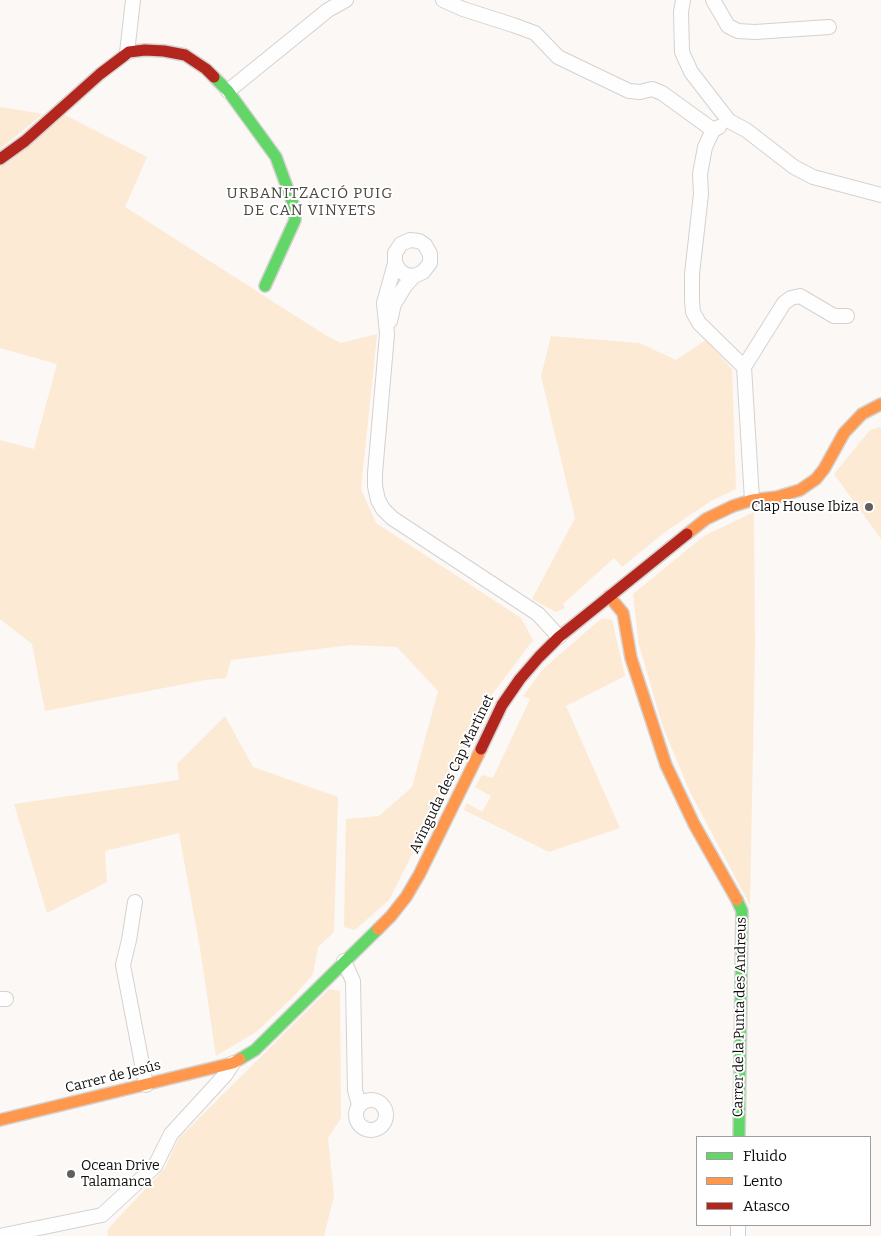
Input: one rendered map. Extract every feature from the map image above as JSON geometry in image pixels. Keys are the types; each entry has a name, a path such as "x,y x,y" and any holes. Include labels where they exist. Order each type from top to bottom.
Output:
{"street":[{"path":"127,54 133,0"},
{"path":"228,91 328,10 346,0"},
{"path":"443,0 463,9 535,33 558,57 629,91 640,92 652,89 662,93 713,130"},
{"path":"683,0 681,12 682,52 691,72 729,121 746,130 794,167 812,177 881,195"},
{"path":"714,0 728,26 738,31 755,32 829,27"},
{"path":"0,159 25,141 100,74 127,54 145,50 185,55 206,69 228,91 276,158 283,173 295,209 294,220 265,286"},
{"path":"729,121 713,130 705,147 700,174 701,194 692,274 693,312 700,323 744,367"},
{"path":"387,334 384,302 395,263 395,253 401,244 410,240 419,241 425,245 430,254 430,263 423,272 414,276 394,304 387,334 375,473 378,500 383,509 392,518 538,614 559,637"},
{"path":"395,263 400,271 406,275 414,276"},
{"path":"752,500 744,367 784,303 791,298 800,296 834,316 847,316"},
{"name":"Avinguda des Cap Martinet","path":"233,1063 244,1058 262,1044 391,916 406,897 419,875 502,705 520,679 559,637 706,519 733,506 752,500 777,497 800,490 816,479 824,469 844,432 862,414 881,404"},
{"name":"Carrer de la Punta des Andreus","path":"609,596 623,613 631,658 666,765 694,824 742,911 739,1136"},
{"path":"135,902 123,965 146,1085"},
{"path":"344,961 352,981 355,1090 359,1105"},
{"path":"0,1236 102,1216 156,1166 171,1134 226,1074 233,1063"},
{"name":"Carrer de Jesús","path":"0,1120 233,1063"}],"shaded area":[{"path":"0,107 43,114 0,149"},
{"path":"65,115 147,157 125,207 327,336 341,343 377,334 361,489 376,523 521,618 533,640 493,693 389,900 355,930 344,927 346,819 379,816 412,787 438,691 397,647 350,645 231,660 226,678 205,680 45,711 32,644 0,619 0,440 34,449 57,364 0,348 0,167"},
{"path":"551,336 639,343 676,360 706,340 732,369 736,489 711,501 665,532 622,567 614,558 563,604 565,608 556,612 532,599 575,518 541,376"},
{"name":"Clap House Ibiza","path":"881,427 881,539 834,474 870,430"},
{"path":"754,512 755,646 750,905 690,792 663,727 639,645 633,594 704,536"},
{"path":"602,618 612,620 625,676 566,706 620,828 549,852 464,810 467,803 482,812 491,796 475,787 482,775 493,778 530,699 523,696 543,669"},
{"path":"225,716 253,767 338,797 334,932 318,947 313,974 294,996 256,1032 216,1056 200,948 179,833 105,851 107,882 47,913 14,804 179,780 177,764"},
{"path":"329,989 340,991 341,1118 328,1138 334,1196 324,1236 108,1236 107,1230 165,1168 178,1139"}],"traffic: fast":[{"path":"214,77 228,91 276,157 295,209 295,220 265,286"},
{"path":"737,900 742,911 739,1136"},
{"path":"240,1059 255,1050 378,929"}],"traffic: slow":[{"path":"687,534 706,519 733,506 800,490 816,479 824,469 844,433 862,414 881,404"},
{"path":"609,596 623,613 631,658 666,765 694,824 737,900"},
{"path":"378,929 406,897 419,875 481,749"},
{"path":"0,1120 233,1063 240,1059"}],"traffic: jam":[{"path":"0,159 25,141 100,74 129,52 145,50 164,51 185,55 206,69 214,77"},
{"path":"481,749 502,705 520,679 539,657 559,637 687,534"}],"place":[{"name":"Clap House Ibiza","path":"869,507"},
{"name":"Ocean Drive Talamanca","path":"71,1174"}],"district":[{"name":"URBANITZACIÓ PUIG DE CAN VINYETS","path":"310,202"}]}
